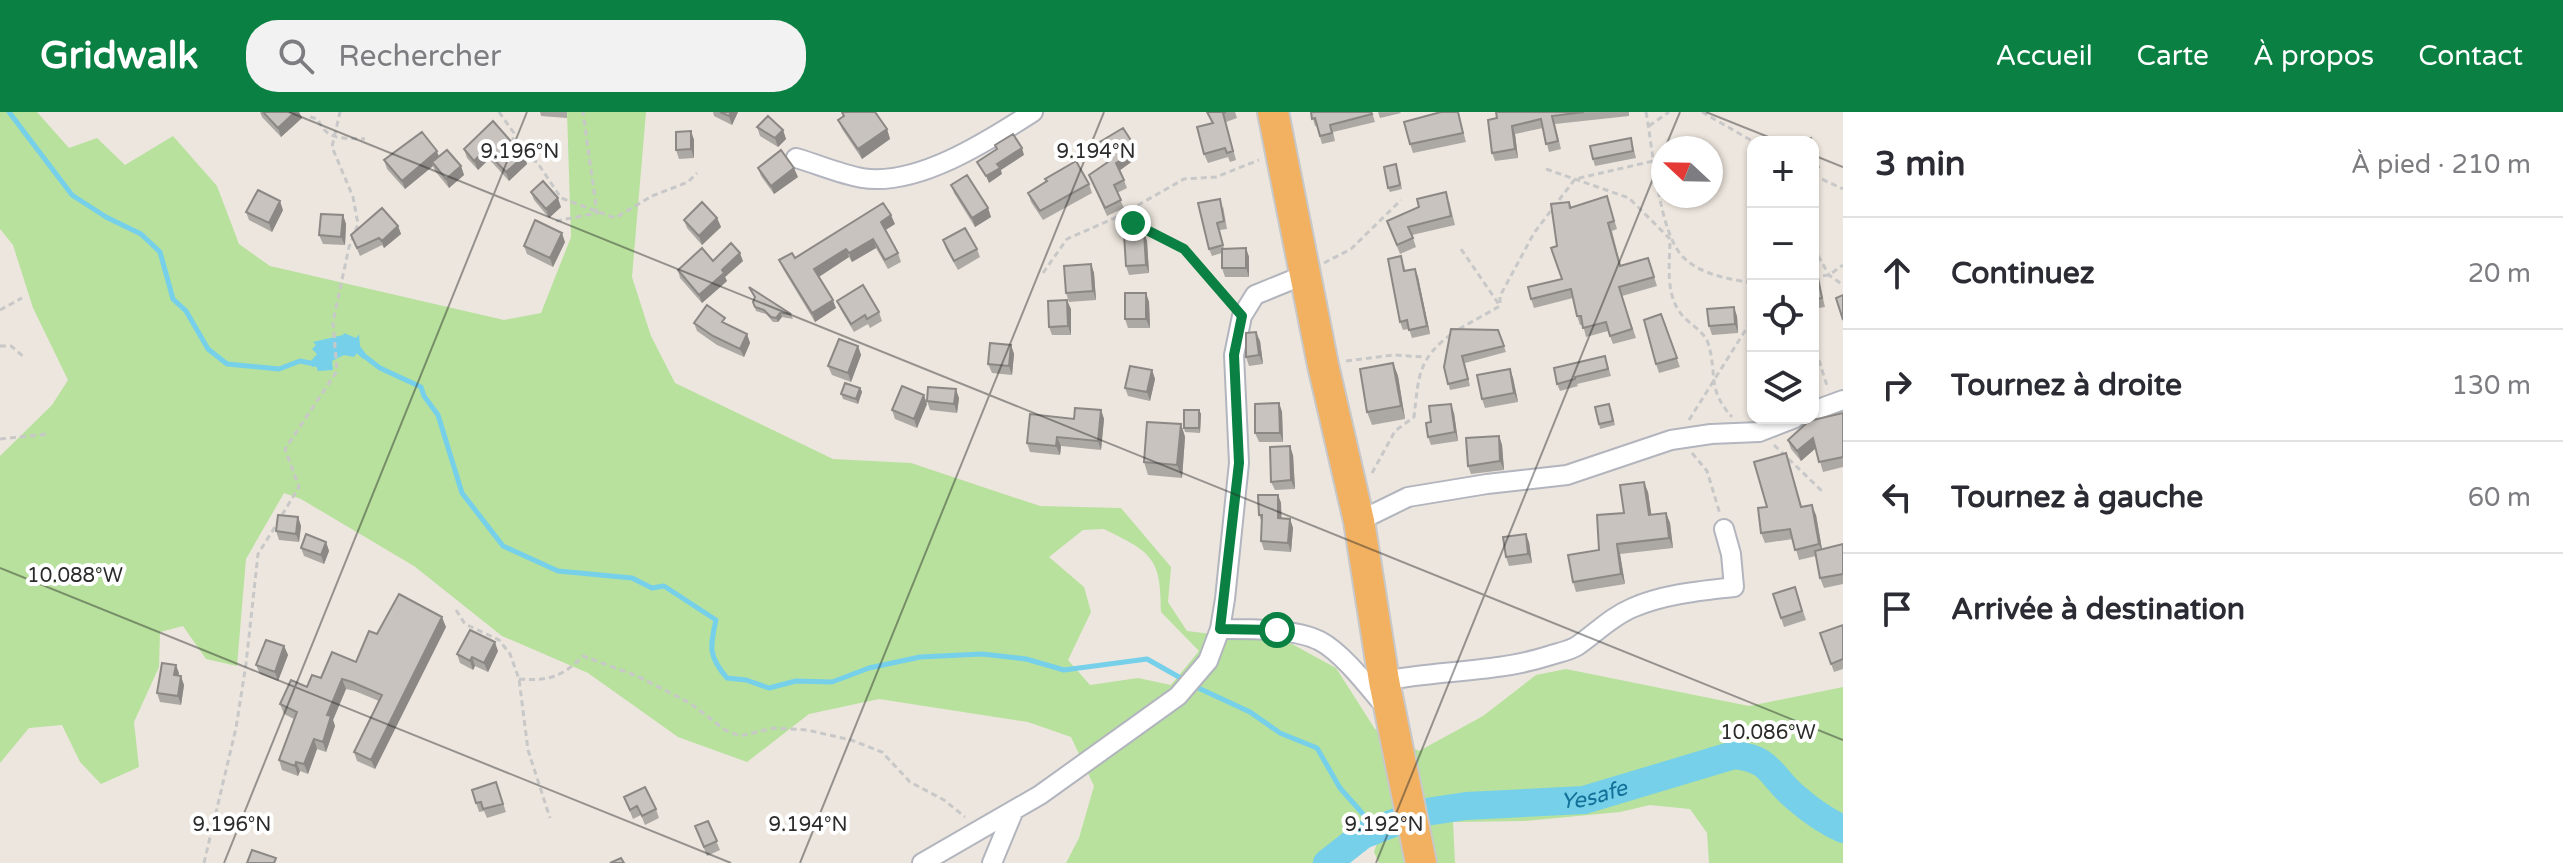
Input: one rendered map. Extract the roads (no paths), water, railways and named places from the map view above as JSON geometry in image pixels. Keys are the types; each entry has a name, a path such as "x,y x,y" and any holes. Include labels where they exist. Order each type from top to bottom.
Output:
{"highway":[{"path":"1273,112 1304,275 1359,521 1384,681 1421,860"}],"street":[{"path":"796,158 863,178 891,177 924,170 989,140 1033,112"},
{"path":"922,863 1040,795 1178,696 1208,661 1220,629 1239,463 1234,355 1242,316 1255,295 1304,275"},
{"path":"1819,409 1839,401"},
{"path":"1359,521 1408,497 1567,475 1671,440 1759,432 1780,424"},
{"path":"1384,681 1543,658 1575,647 1600,626 1632,608 1688,592 1734,587 1731,554 1724,529"},
{"path":"1220,629 1277,630 1320,641 1351,667 1392,715"},
{"path":"992,863 1014,810"}],"water":[{"path":"344,333 356,338 359,334 360,346 366,354 363,359 357,353 354,357 344,355 332,361 333,370 318,371 316,366 312,367 311,361 317,354 312,349 316,345 313,342"}],"waterway":[{"path":"9,112 72,195 106,217 141,234 160,252 173,299 186,311 208,349 227,364 279,369 300,361 315,364"},
{"path":"359,352 380,368 421,387 438,415 462,493 503,546 558,571 632,578 652,588 664,586 716,620 712,651 727,678 746,680 769,688 796,681 832,682 869,668 920,657 982,654 1026,659 1064,670 1147,659 1186,681"},
{"path":"1194,686 1250,712 1280,733 1317,748 1340,788 1363,814 1383,827"},
{"name":"Yesafe","path":"1327,863 1363,835 1419,813 1466,806 1584,800 1734,755 1756,760 1801,802 1843,829"}]}
